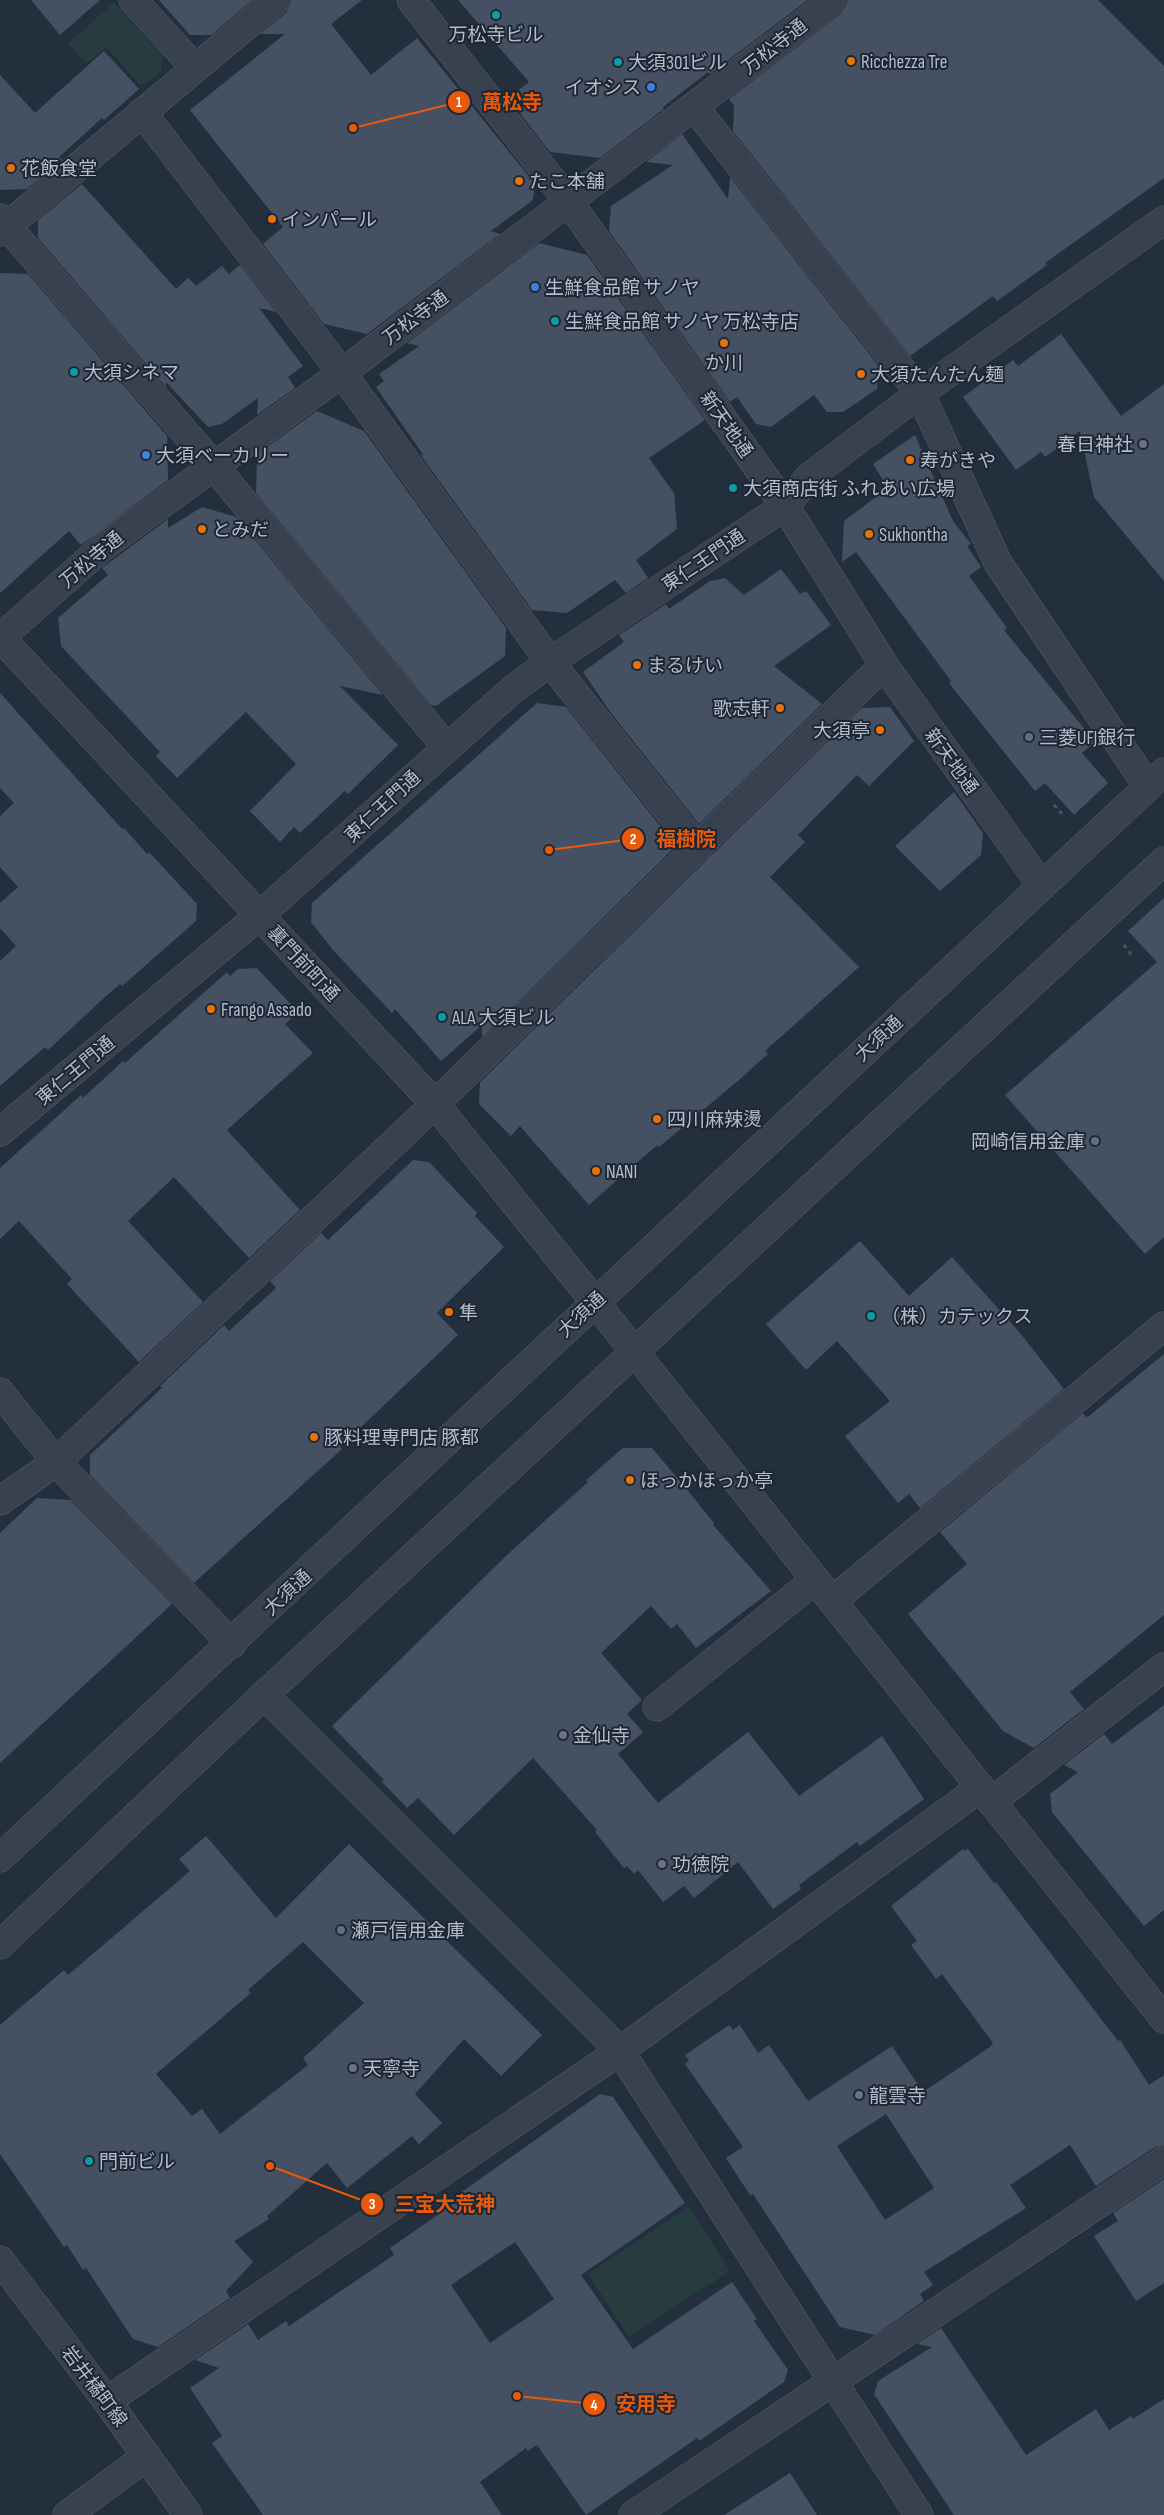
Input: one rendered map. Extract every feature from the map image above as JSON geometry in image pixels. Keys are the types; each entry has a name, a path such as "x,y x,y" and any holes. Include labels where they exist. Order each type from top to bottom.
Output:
{"street":[{"path":"133,0 195,68"},
{"path":"277,0 2,225 214,466 446,747"},
{"name":"新天地通","path":"411,0 569,202 785,506 884,665 1042,886"},
{"name":"万松寺通","path":"0,637 104,546 342,372 694,108 834,0"},
{"path":"694,108 920,393 998,564 1156,780"},
{"path":"142,112 342,372 550,662 698,848"},
{"name":"東仁王門通","path":"0,1132 260,915 512,690 550,662 785,506 809,476 920,393 1164,220"},
{"name":"裏門前町通","path":"0,637 435,1104 595,1302 1163,2017"},
{"path":"0,1501 56,1462 435,1104 884,665"},
{"name":"大須通","path":"0,1858 232,1644 595,1302 1156,780"},
{"path":"0,1945 264,1695 1164,861"},
{"path":"832,1601 1164,1326"},
{"path":"0,1392 56,1462 232,1644"},
{"path":"657,1707 815,1580"},
{"path":"107,2401 620,2051 986,1795 1164,1667"},
{"path":"264,1695 620,2051 919,2515"},
{"path":"633,2515 832,2380 1164,2160"},
{"name":"岩井橘町線","path":"0,2260 107,2401 188,2515"},
{"path":"67,2515 147,2456"}],"path":[{"path":"1054,805 1064,818 1071,812"},
{"path":"1128,941 1124,945 1132,956"}],"green space":[{"path":"114,2 163,56 161,72 141,86 106,47 86,64 68,44"},
{"path":"689,2207 730,2271 629,2337 588,2274"}],"building":[{"path":"31,0 100,0 60,35"},
{"path":"159,0 253,0 211,35 190,35"},
{"path":"292,0 362,0 331,24 371,75 417,38 535,184 533,200 491,231 500,234 367,334 324,324 263,244 283,227 190,110 285,34 260,34 287,12"},
{"name":"大須301ビル","path":"458,0 808,0 710,74 708,72 663,107 664,109 600,158 550,152 508,98 529,82"},
{"path":"849,0 1098,0 1164,66 1164,178 1045,263 1047,265 997,301 993,296 910,356 733,131 734,106 729,99 843,12"},
{"path":"104,51 139,89 104,120 102,118 59,157 62,160 27,189 0,190 0,75 35,113"},
{"path":"682,134 728,199 730,177 885,374 878,379 877,389 843,412 827,412 814,395 771,427 756,424 737,397 730,402 609,231 611,206 673,165 646,162"},
{"path":"82,184 176,289 188,278 196,286 222,266 229,274 240,265 276,312 259,308 303,366 288,377 295,388 257,415 258,398 222,424 208,427 166,382 166,387 38,238 38,220"},
{"path":"539,243 587,255 705,420 649,458 674,493 677,529 636,560 648,578 626,593 615,580 567,613 532,610 420,454 424,456 376,387 384,381 379,374 419,346 407,343"},
{"path":"0,273 28,274 167,436 168,480 81,545 69,531 0,593"},
{"path":"1061,334 1121,416 1164,384 1164,581 1094,497 1080,431 1045,457 1041,452 1016,470 963,397 1013,360 1018,366"},
{"path":"317,411 364,431 506,628 505,656 436,706 431,705 256,493 257,454"},
{"path":"915,435 953,521 971,544 967,546 981,567 969,576 1007,628 1004,630 1095,742 1082,753 1108,783 1074,815 1045,783 1035,791 949,683 951,681 856,552 842,562 844,521 888,488 873,464"},
{"path":"202,507 236,517 383,695 340,686 398,745 348,794 345,791 300,833 294,827 280,842 250,811 296,764 246,712 177,778 156,756 160,752 61,646 58,618 108,575 102,568 168,519 168,528"},
{"path":"781,569 800,594 806,591 831,625 774,666 822,704 699,824 611,713 583,672 624,642 619,635 666,604 669,609 710,581 725,578 744,595"},
{"path":"0,693 122,829 124,828 147,854 149,852 197,904 196,921 122,986 120,984 105,997 48,1050 45,1047 0,1086 0,961 16,946 0,928 0,903 18,887 0,867 0,816 14,803 0,788"},
{"path":"537,703 566,707 676,846 482,1037 482,1025 441,1061 395,1009 392,1013 333,950 311,922 312,903"},
{"path":"890,707 914,741 869,786 857,775 798,835 805,842 770,877 859,967 765,1051 768,1054 739,1080 659,1147 657,1145 589,1205 520,1126 511,1136 479,1104 480,1082 862,708"},
{"path":"954,792 983,833 981,855 940,891 895,846"},
{"path":"1164,898 1164,1237 1145,1254 1005,1095 1157,962 1128,931"},
{"path":"257,968 298,1012 285,1024 313,1053 227,1130 300,1210 249,1258 174,1177 128,1221 203,1302 139,1362 67,1284 72,1279 19,1221 0,1239 0,1168 81,1095 83,1098 123,1061 125,1063 227,972 230,976 238,969"},
{"path":"413,1160 429,1162 477,1213 475,1216 504,1247 437,1313 458,1335 340,1447 342,1449 194,1583 90,1475 90,1455 162,1388 160,1386 224,1325 229,1331 276,1288 270,1281 321,1233 328,1240"},
{"path":"860,1241 909,1296 952,1257 1020,1333 1064,1389 920,1508 909,1494 898,1503 845,1436 890,1401 837,1341 806,1370 766,1324"},
{"path":"1164,1354 1164,1615 1070,1692 1084,1709 1034,1748 1003,1731 908,1614 967,1564 940,1532 1083,1413 1086,1417 1089,1416"},
{"path":"623,1448 652,1448 714,1523 713,1525 771,1591 696,1648 677,1624 671,1629 651,1606 601,1653 642,1700 627,1714 643,1732 618,1754 658,1803 748,1732 799,1796 882,1736 924,1799 860,1846 857,1842 799,1885 801,1889 773,1909 738,1862 694,1898 684,1886 663,1902 638,1870 634,1874 627,1866 624,1868 595,1832 597,1830 533,1758 454,1835 418,1798 407,1808 382,1782 384,1780 332,1726 508,1554 588,1482 586,1480"},
{"path":"37,1498 71,1500 172,1604 0,1763 0,1533"},
{"path":"1164,1705 1164,1910 1144,1926 1052,1812 1050,1794 1078,1772 1064,1765 1104,1734 1112,1744"},
{"path":"206,1836 276,1918 349,1844 542,2035 501,2076 464,2039 415,2094 442,2123 419,2144 412,2136 347,2188 327,2163 267,2216 269,2219 234,2241 253,2262 226,2291 230,2298 158,2347 133,2339 86,2268 83,2270 67,2245 64,2247 0,2154 0,2025 64,1970 68,1975 190,1871 179,1859","holes":["303,1942 364,2003 303,2058 308,2065 220,2134 202,2109 192,2116 156,2074 251,1993 248,1990"]},
{"path":"963,1849 964,1851 968,1849 994,1883 996,1882 1118,2041 1120,2040 1149,2085 1164,2075 1164,2145 1155,2147 1096,2186 1070,2145 1010,2185 1026,2208 924,2272 933,2285 920,2294 924,2301 875,2335 840,2327 753,2194 750,2195 726,2158 743,2147 685,2064 689,2061 685,2055 729,2025 733,2030 740,2025 758,2053 769,2045 808,2101 892,2046 923,2092 990,2047 993,2043 942,1974 936,1979 911,1945 917,1941 891,1906","holes":["886,2114 934,2188 885,2220 837,2146"]},
{"path":"600,2094 613,2097 685,2203 581,2275 633,2349 732,2282 757,2319 754,2321 788,2370 784,2382 699,2441 697,2438 586,2515 537,2445 528,2451 526,2448 480,2482 502,2515 263,2515 212,2443 222,2436 190,2388 219,2368 195,2360 248,2324 258,2340 286,2321 289,2326 394,2255 390,2248 452,2205 449,2201","holes":["515,2242 554,2299 490,2343 451,2285"]},
{"path":"1164,2179 1164,2283 1136,2301 1094,2236 1118,2221 1113,2213"},
{"path":"941,2328 1026,2455 1096,2409 1109,2430 1131,2416 1133,2419 1164,2399 1164,2515 954,2515 874,2394 878,2381 932,2347 917,2344"},
{"path":"790,2473 817,2515 724,2515"}],"place":[{"name":"万松寺ビル","path":"496,15"},
{"name":"Ricchezza Tre","path":"851,61"},
{"name":"大須301ビル","path":"618,62"},
{"name":"イオシス","path":"651,87"},
{"name":"萬松寺","path":"353,128"},
{"name":"花飯食堂","path":"11,168"},
{"name":"たこ本舗","path":"519,181"},
{"name":"インパール","path":"272,219"},
{"name":"生鮮食品館 サノヤ","path":"535,287"},
{"name":"生鮮食品館 サノヤ 万松寺店","path":"555,321"},
{"name":"か川","path":"724,343"},
{"name":"大須シネマ","path":"74,372"},
{"name":"大須たんたん麺","path":"861,374"},
{"name":"春日神社","path":"1143,444"},
{"name":"大須ベーカリー","path":"146,455"},
{"name":"寿がきや","path":"910,460"},
{"name":"大須商店街 ふれあい広場","path":"733,488"},
{"name":"とみだ","path":"202,529"},
{"name":"Sukhontha","path":"869,534"},
{"name":"まるけい","path":"637,665"},
{"name":"歌志軒","path":"780,708"},
{"name":"大須亭","path":"880,730"},
{"name":"三菱UFJ銀行","path":"1029,737"},
{"name":"福樹院","path":"549,850"},
{"name":"Frango Assado","path":"211,1009"},
{"name":"ALA 大須ビル","path":"442,1017"},
{"name":"四川麻辣燙","path":"657,1119"},
{"name":"岡崎信用金庫","path":"1095,1141"},
{"name":"NANI","path":"596,1171"},
{"name":"隼","path":"449,1312"},
{"name":"（株）カテックス","path":"871,1316"},
{"name":"豚料理専門店 豚都","path":"314,1437"},
{"name":"ほっかほっか亭","path":"630,1480"},
{"name":"金仙寺","path":"563,1735"},
{"name":"功徳院","path":"662,1864"},
{"name":"瀬戸信用金庫","path":"341,1930"},
{"name":"天寧寺","path":"353,2068"},
{"name":"龍雲寺","path":"859,2095"},
{"name":"門前ビル","path":"89,2161"},
{"name":"三宝大荒神","path":"270,2166"},
{"name":"安用寺","path":"517,2396"}]}
